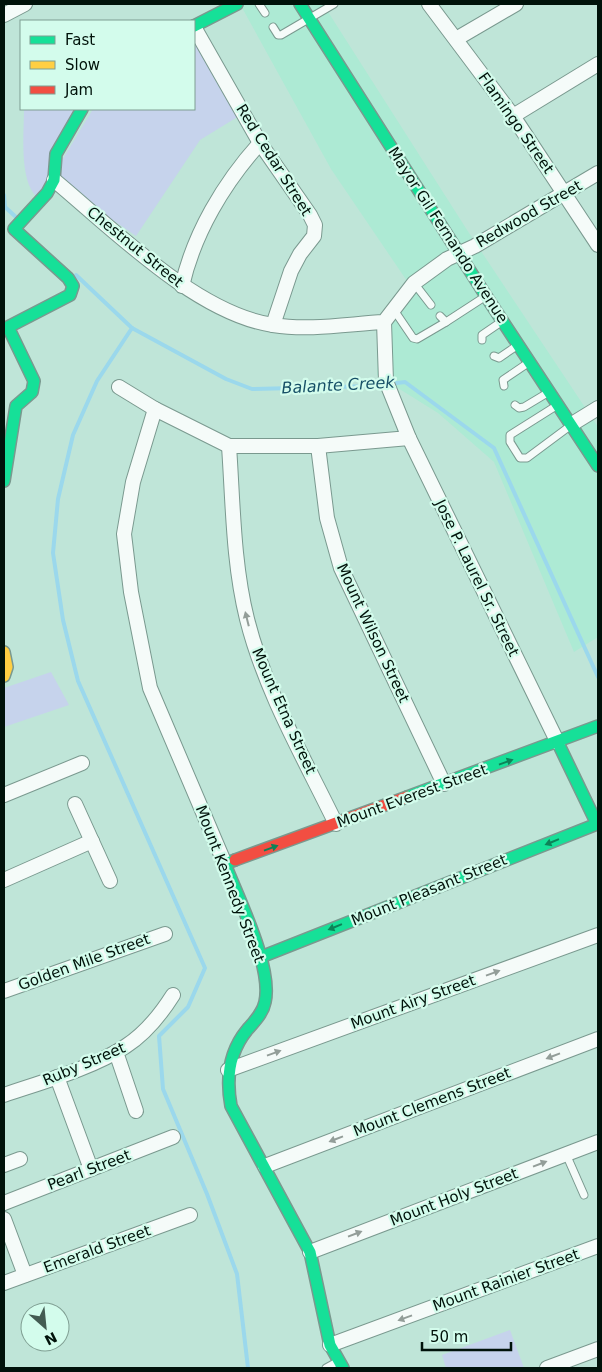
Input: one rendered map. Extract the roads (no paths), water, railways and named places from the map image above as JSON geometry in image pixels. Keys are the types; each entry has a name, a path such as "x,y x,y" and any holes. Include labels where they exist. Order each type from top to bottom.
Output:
{"street":[{"path":"4,15 25,4"},
{"path":"195,25 237,4"},
{"name":"Mayor Gil Fernando Avenue","path":"300,4 486,296 598,466"},
{"name":"Flamingo Street","path":"429,4 513,116 598,244"},
{"path":"456,40 516,4"},
{"name":"Red Cedar Street","path":"195,28 260,143 315,225 314,236 300,254 292,271 273,325"},
{"path":"513,116 598,64"},
{"path":"4,481 10,409 32,392 34,381 6,328 70,294 73,286 68,278 12,231 43,200 54,180 56,154 81,110"},
{"path":"182,286 187,265 209,214 242,163 260,143"},
{"name":"Redwood Street","path":"460,254 598,173"},
{"name":"Chestnut Street","path":"54,180 182,286 242,318 273,325 299,327 384,322"},
{"path":"384,322 414,283 447,259 460,254"},
{"name":"Jose P. Laurel Sr. Street","path":"384,322 387,385 409,438 598,825"},
{"path":"118,387 155,409 229,446 318,446 409,438"},
{"path":"572,424 598,408"},
{"name":"Mount Kennedy Street","path":"155,409 134,482 124,534 131,592 150,688 225,864 261,957 266,999 258,1018 240,1040 228,1070 227,1089 231,1106 310,1252 330,1346 340,1365"},
{"name":"Mount Etna Street","path":"229,446 239,583 247,620 264,672 336,824"},
{"name":"Mount Wilson Street","path":"318,446 327,518 341,568 444,784"},
{"path":"4,652 8,663 8,670 4,676"},
{"name":"Mount Everest Street","path":"225,864 598,726"},
{"path":"5,791 82,764"},
{"path":"75,804 110,882"},
{"name":"Mount Pleasant Street","path":"261,957 598,825"},
{"path":"4,880 92,841"},
{"name":"Golden Mile Street","path":"4,991 165,934"},
{"name":"Mount Airy Street","path":"228,1070 598,934"},
{"name":"Ruby Street","path":"4,1095 57,1077 128,1046 151,1025 173,995"},
{"name":"Mount Clemens Street","path":"265,1166 598,1038"},
{"path":"116,1052 136,1111"},
{"path":"57,1077 91,1169"},
{"name":"Pearl Street","path":"4,1203 173,1137"},
{"name":"Mount Holy Street","path":"310,1252 598,1142"},
{"path":"4,1165 20,1158"},
{"name":"Emerald Street","path":"4,1283 190,1215"},
{"path":"4,1219 25,1275"},
{"name":"Mount Rainier Street","path":"330,1346 598,1246"},
{"path":"547,1368 598,1349"}],"lane":[{"path":"259,4 265,13"},
{"path":"273,27 278,35 281,35 334,4"},
{"path":"414,283 431,305"},
{"path":"394,310 413,338 417,339 486,296"},
{"path":"440,316 446,322"},
{"path":"482,340 482,335 503,321"},
{"path":"494,356 498,358 519,345"},
{"path":"504,386 503,380 530,362"},
{"path":"515,405 519,408 524,408 550,392"},
{"path":"559,405 510,435 510,442 520,458 527,458 572,424"},
{"path":"566,1154 584,1195"},
{"path":"326,1368 340,1365"}],"waterway":[{"path":"4,195 5,207 17,218"},
{"name":"Balante Creek","path":"76,275 132,328 226,379 252,389 373,386 405,382 494,448 598,677"},
{"path":"132,328 97,381 73,435 58,499 53,553 63,620 78,681 205,968 188,1007 159,1036 163,1089 207,1194 237,1274 248,1368"}]}
